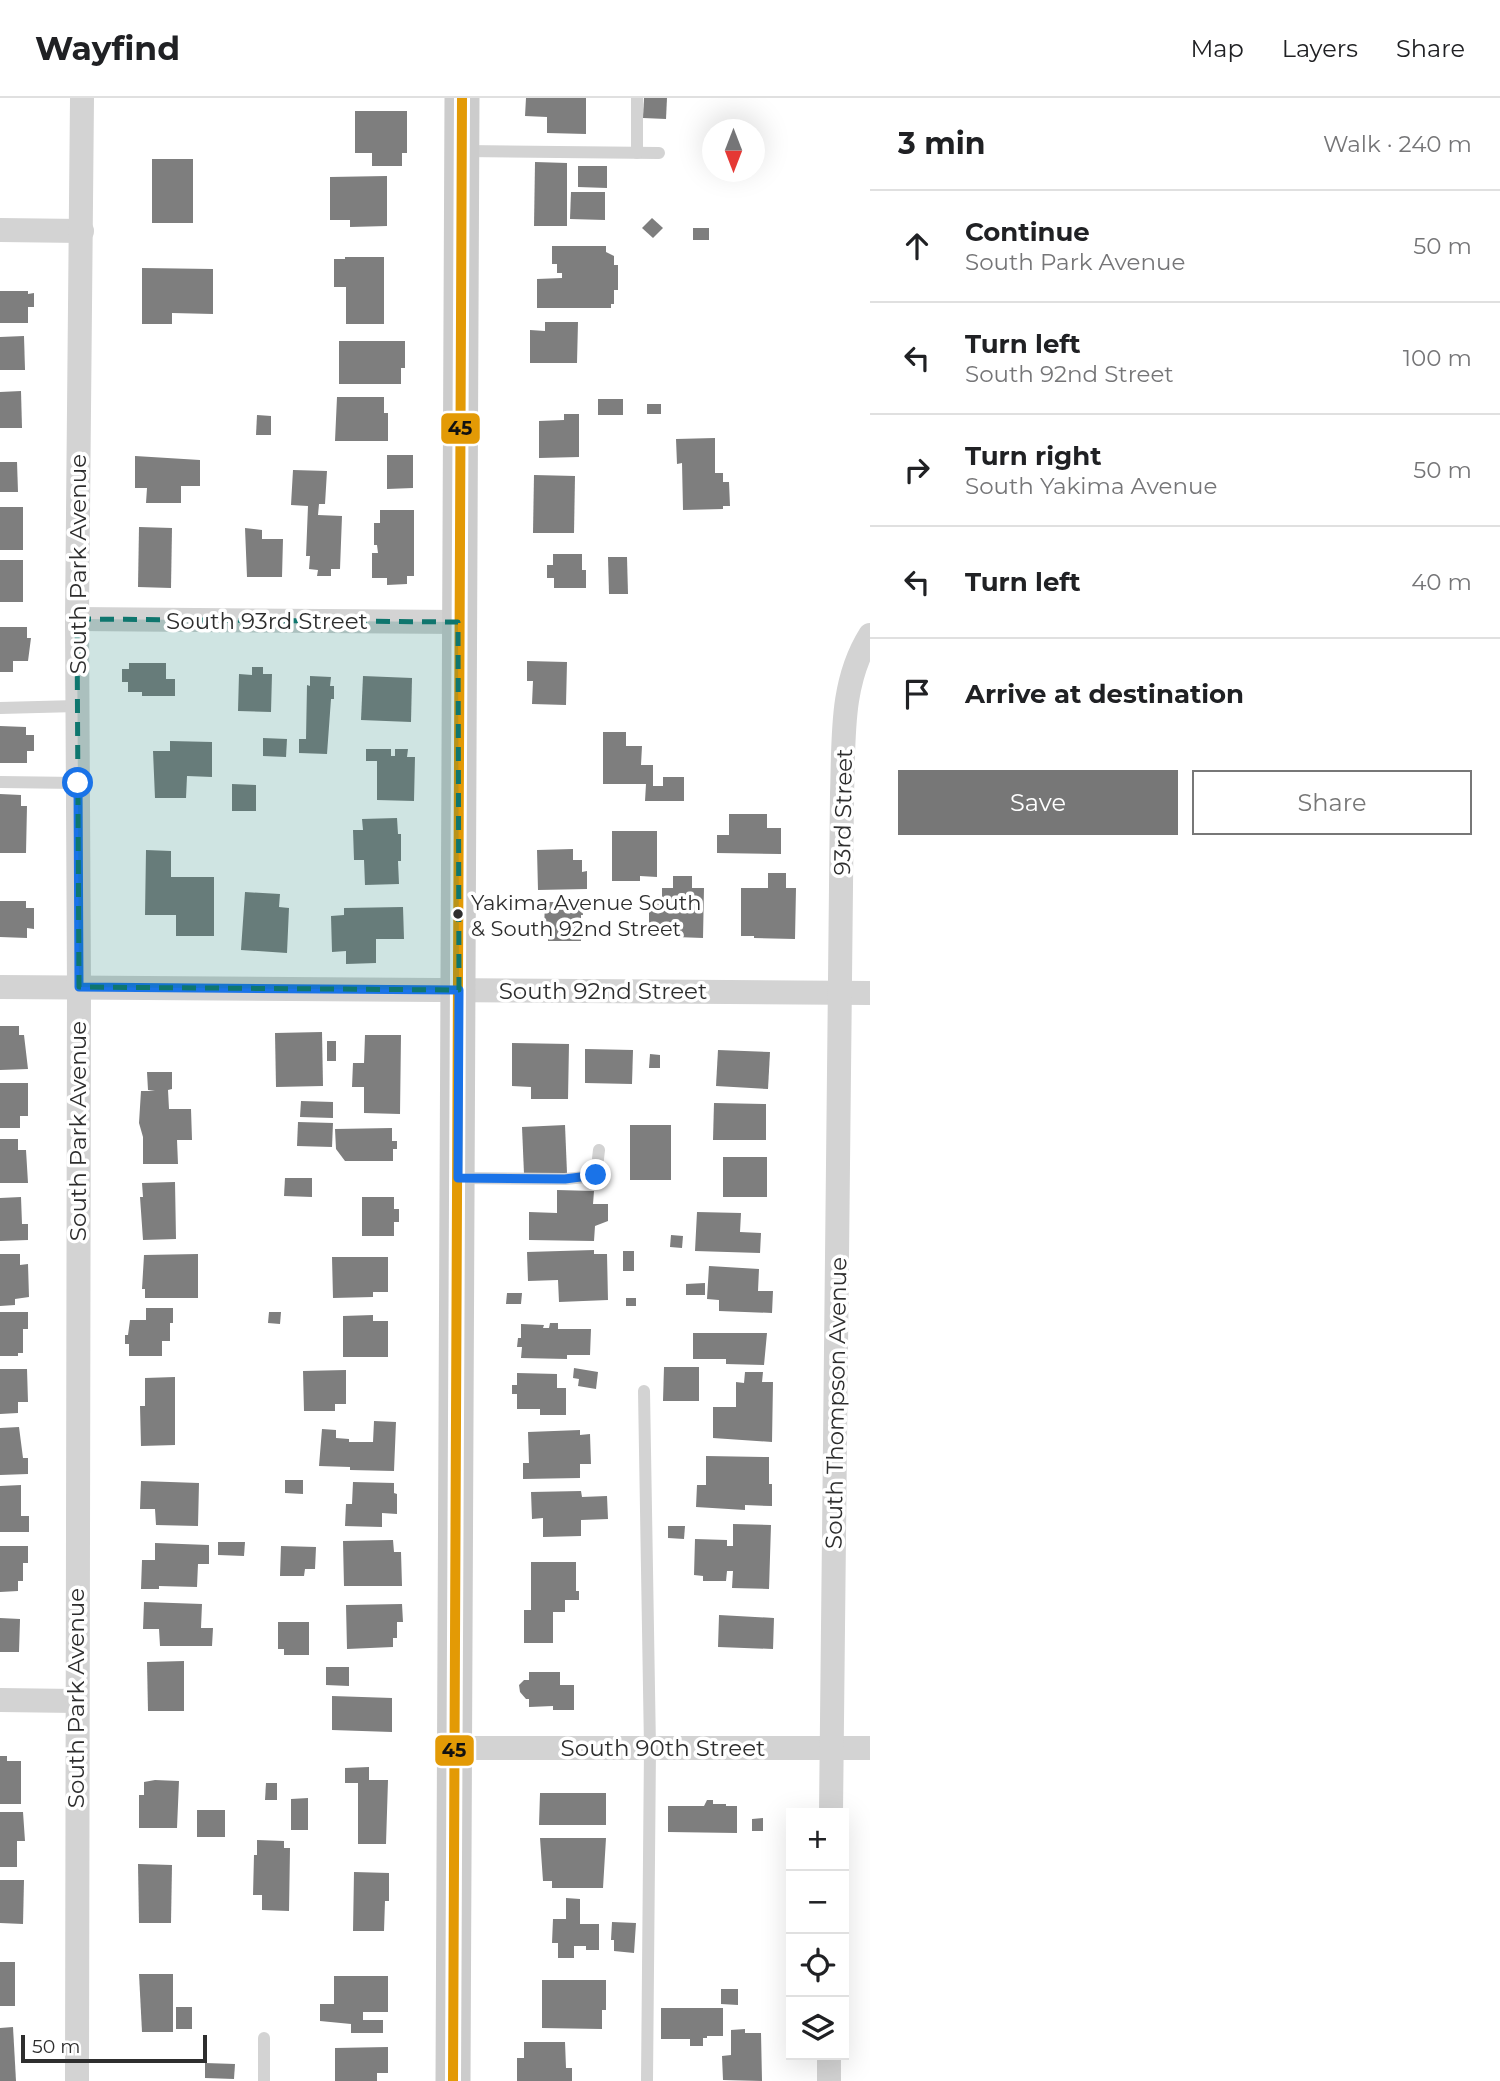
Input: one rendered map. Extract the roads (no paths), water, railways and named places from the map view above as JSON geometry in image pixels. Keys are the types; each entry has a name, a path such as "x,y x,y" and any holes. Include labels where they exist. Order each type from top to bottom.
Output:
{"main road":[{"path":"453,2081 462,98"}],"street":[{"name":"South Park Avenue","path":"77,2081 77,619 82,98"},
{"path":"0,230 82,231"},
{"name":"South 93rd Street","path":"77,619 458,622"},
{"name":"93rd Street","path":"841,993 845,714 850,679 870,635"},
{"name":"South 92nd Street","path":"0,987 870,993"},
{"name":"South Thompson Avenue","path":"831,1808 841,993"},
{"path":"0,1700 76,1701"},
{"name":"South 90th Street","path":"455,1748 870,1748"},
{"path":"829,2060 829,2081"}],"lane":[{"path":"637,98 637,153"},
{"path":"461,151 659,153"},
{"path":"0,708 77,706"},
{"path":"0,782 78,783"},
{"path":"458,1178 565,1179 596,1175 599,1150"},
{"path":"644,1391 650,1748 646,2081"},
{"path":"264,2038 264,2081"}],"place":[{"name":"Yakima Avenue South & South 92nd Street","path":"458,914"}]}
